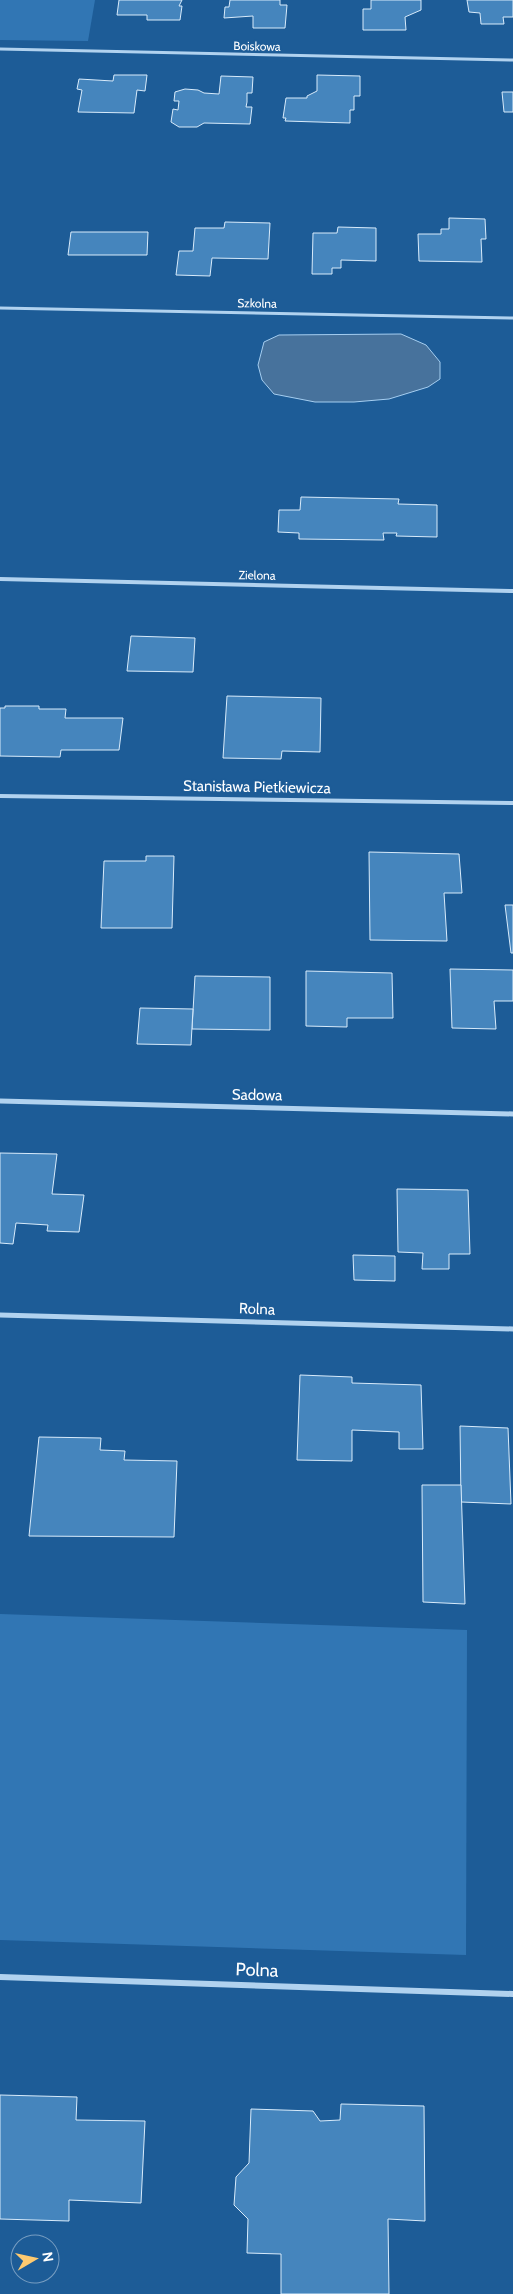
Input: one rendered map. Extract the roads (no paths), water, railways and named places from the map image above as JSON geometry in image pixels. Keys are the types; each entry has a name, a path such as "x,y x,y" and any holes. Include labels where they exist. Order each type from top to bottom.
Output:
{"street":[{"name":"Boiskowa","path":"0,49 513,60"},
{"name":"Szkolna","path":"0,308 513,318"},
{"name":"Zielona","path":"0,579 513,591"},
{"name":"Stanisława Pietkiewicza","path":"0,796 513,803"},
{"name":"Sadowa","path":"0,1101 513,1114"},
{"name":"Rolna","path":"0,1315 513,1329"},
{"name":"Polna","path":"0,1977 513,1994"}]}
